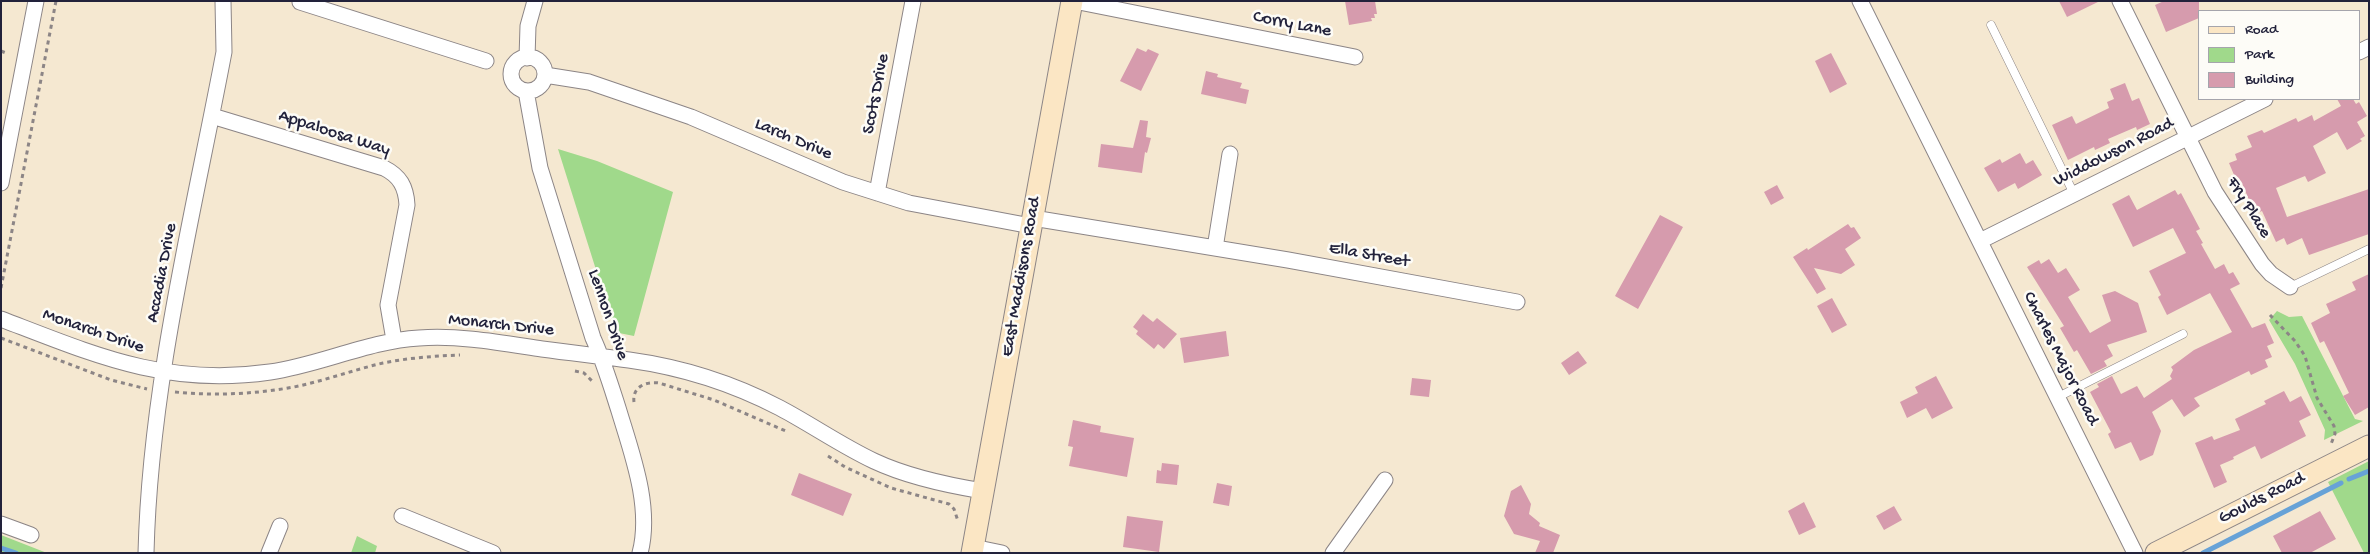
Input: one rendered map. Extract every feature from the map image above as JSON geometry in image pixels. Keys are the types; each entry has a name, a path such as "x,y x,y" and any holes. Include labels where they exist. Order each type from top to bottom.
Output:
{"street":[{"path":"1,183 36,1"},
{"name":"Accadia Drive","path":"146,553 147,509 164,373 224,52 223,1"},
{"path":"526,91 539,87 545,75 540,62 527,58 528,26 535,1"},
{"name":"Scots Drive","path":"877,193 913,1"},
{"name":"Corry Lane","path":"1073,1 1355,57"},
{"name":"East Maddisons Road","path":"972,550 1073,1"},
{"name":"Charles Major Road","path":"1860,1 2135,553"},
{"name":"Fry Place","path":"2120,1 2208,180 2251,248 2271,274 2290,287"},
{"path":"300,2 486,61"},
{"name":"Lennon Drive","path":"527,58 520,59 512,70 514,84 526,91 540,168 636,469 642,502 643,539 640,553"},
{"name":"Larch Drive","path":"545,75 588,82 690,117 843,182 909,203 1032,222"},
{"name":"Widdowson Road","path":"1980,241 2263,100"},
{"name":"Appaloosa Way","path":"212,116 384,168 395,174 406,193 407,205 388,305 394,340"},
{"path":"1215,248 1230,154"},
{"name":"Ella Street","path":"1032,222 1215,248 1517,302"},
{"name":"Monarch Drive","path":"1,319 102,357 164,373 202,376 270,372 316,363 394,340 423,338 486,341 658,365 728,386 777,407 876,462 937,482 983,491"},
{"name":"Goulds Road","path":"2156,553 2369,446"},
{"path":"1333,553 1385,480"},
{"path":"402,516 493,553"},
{"path":"1,524 31,535"},
{"path":"269,553 280,526"},
{"path":"972,550 1002,553"}],"lane":[{"path":"1991,25 2074,194"},
{"path":"2290,287 2369,249"},
{"path":"2058,397 2183,334"}],"path":[{"path":"1,288 56,1"},
{"path":"2270,314 2295,341 2304,356 2317,398 2334,426 2335,434 2329,447"},
{"path":"634,403 633,398 641,385 652,382 659,383 714,400 790,433"},
{"path":"825,454 845,467 890,488 949,504 957,515 958,523"}],"green space":[{"path":"558,149 597,161 673,192 634,336 619,333 614,327"},
{"path":"2277,311 2289,317 2302,316 2355,419 2363,421 2324,440 2325,430 2295,364 2269,320"},
{"path":"2369,461 2369,553 2364,553 2328,482"},
{"path":"1,535 47,553 1,553"},
{"path":"357,536 377,546 375,553 351,553"}],"building":[{"path":"1345,1 1375,1 1377,14 1374,14 1375,18 1371,18 1372,21 1349,25"},
{"path":"2059,1 2100,1 2067,17"},
{"path":"2164,1 2199,1 2198,18 2166,32 2155,5"},
{"path":"1137,48 1146,52 1148,49 1159,54 1141,91 1120,81"},
{"path":"1831,53 1847,84 1830,93 1815,61"},
{"path":"1206,71 1218,74 1217,77 1242,83 1240,88 1249,90 1246,104 1201,94"},
{"path":"2125,83 2132,101 2139,98 2150,124 2137,130 2136,127 2108,139 2110,143 2095,150 2094,147 2068,160 2052,125 2072,116 2076,124 2109,108 2107,102 2114,99 2110,89"},
{"path":"2338,100 2354,100 2356,104 2359,102 2367,116 2357,122 2365,136 2360,139 2362,141 2347,150 2337,132 2313,146 2326,173 2308,182 2305,176 2276,188 2287,217 2369,189 2369,234 2309,255 2302,238 2287,245 2284,238 2276,242 2262,211 2255,214 2241,181 2237,182 2229,163 2237,160 2235,154 2252,147 2247,136 2262,130 2264,133 2296,118 2298,122 2312,115 2314,121 2341,106"},
{"path":"1140,120 1148,121 1146,137 1151,138 1147,153 1145,152 1142,173 1098,167 1101,144 1133,148"},
{"path":"2020,153 2026,164 2033,160 2042,175 2018,189 2015,183 1998,192 1984,168 2000,159 2002,163"},
{"path":"1777,185 1784,198 1771,205 1764,192"},
{"path":"2175,190 2178,195 2181,193 2200,229 2196,231 2215,269 2224,264 2229,274 2233,272 2240,284 2230,289 2252,328 2265,323 2274,343 2267,346 2272,357 2265,360 2268,367 2251,375 2249,371 2194,398 2200,406 2184,417 2172,399 2152,412 2161,431 2153,455 2140,461 2131,442 2115,449 2108,434 2111,432 2090,392 2099,387 2097,384 2112,376 2121,394 2137,386 2144,398 2172,379 2170,376 2173,370 2171,367 2194,350 2232,332 2210,293 2167,315 2158,297 2161,295 2149,271 2186,253 2173,228 2133,247 2112,204 2129,195 2137,210"},
{"path":"1660,215 1683,227 1638,309 1615,296"},
{"path":"1848,224 1851,228 1854,227 1861,238 1845,249 1855,265 1841,274 1814,268 1826,289 1817,294 1793,257 1807,248 1808,250"},
{"path":"2049,259 2058,273 2066,268 2080,290 2068,297 2090,333 2111,321 2102,295 2115,291 2138,303 2147,332 2107,345 2113,356 2104,361 2107,366 2091,374 2077,350 2074,352 2060,328 2064,326 2027,267 2039,260 2041,264"},
{"path":"2369,274 2369,407 2355,415 2343,396 2349,393 2324,341 2320,343 2311,323 2330,313 2326,304 2356,290 2352,282"},
{"path":"1832,298 1847,325 1832,333 1817,306"},
{"path":"1143,314 1153,322 1157,318 1177,334 1164,349 1158,344 1154,349 1136,334 1138,331 1133,327"},
{"path":"1226,331 1229,356 1184,363 1180,338"},
{"path":"1578,351 1587,363 1569,375 1561,363"},
{"path":"1936,376 1953,408 1932,419 1926,408 1907,418 1900,402 1918,393 1915,387"},
{"path":"1412,378 1431,380 1429,397 1410,395"},
{"path":"2284,391 2290,402 2301,396 2311,415 2299,421 2306,436 2261,459 2255,446 2233,457 2234,459 2220,465 2227,482 2214,488 2195,443 2212,436 2214,440 2240,430 2235,419 2266,404 2264,401"},
{"path":"1073,420 1101,426 1100,432 1134,438 1127,477 1069,466 1073,447 1068,446"},
{"path":"1162,463 1179,465 1177,485 1156,483 1157,470 1161,471"},
{"path":"799,473 852,494 843,516 791,495"},
{"path":"1217,483 1232,486 1229,506 1213,503"},
{"path":"1521,485 1531,504 1529,514 1540,523 1539,526 1560,535 1553,553 1535,553 1540,541 1514,534 1504,516 1511,491"},
{"path":"1804,502 1816,527 1799,535 1788,511"},
{"path":"1894,506 1902,520 1884,530 1876,516"},
{"path":"2320,511 2336,539 2310,553 2282,553 2273,536"},
{"path":"1127,516 1163,521 1159,552 1123,547"}],"waterway":[{"path":"2349,479 2369,471"},
{"path":"2203,553 2341,483"},
{"path":"1,548 16,553"}]}
